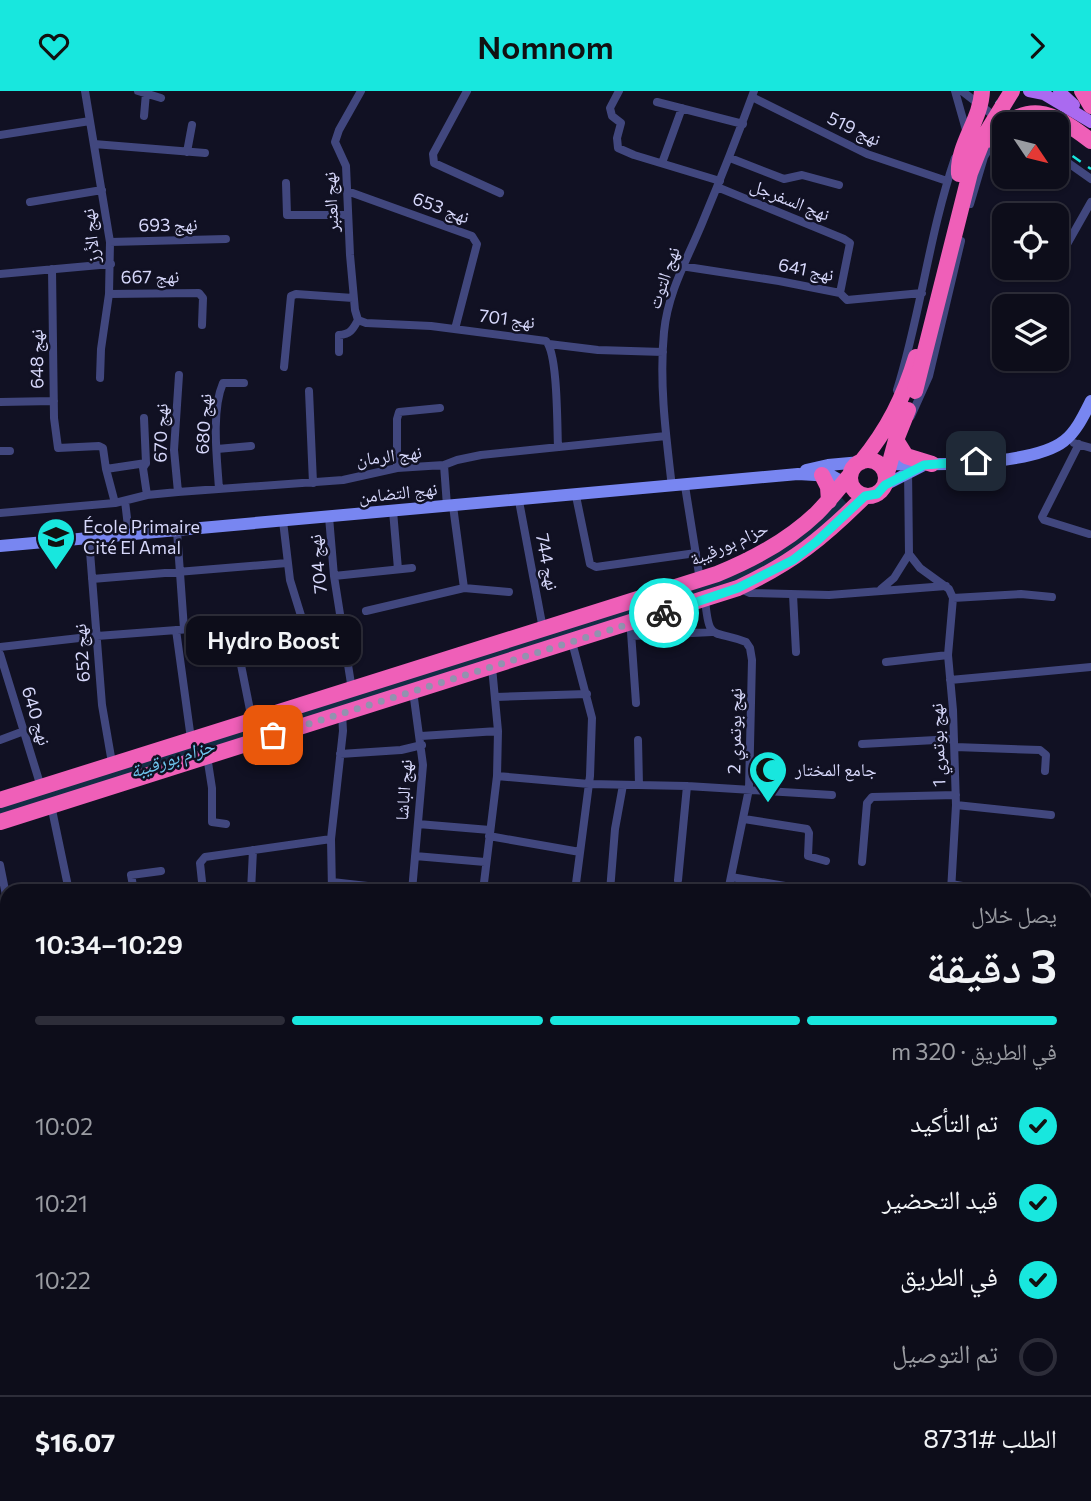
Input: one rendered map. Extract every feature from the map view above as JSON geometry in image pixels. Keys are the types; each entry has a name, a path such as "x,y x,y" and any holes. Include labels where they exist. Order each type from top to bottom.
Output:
{"highway":[{"path":"953,177 1000,91"},
{"path":"853,485 877,494 915,391 939,304 962,202 1012,91"},
{"path":"1082,91 1091,106"},
{"path":"0,822 572,642 631,630 738,588 793,560 816,542 853,485 853,468 879,440 901,402 916,357 953,177 981,104 980,98"},
{"path":"985,148 1007,122 1037,113 1056,117 1091,141"},
{"path":"898,434 908,464 928,465"},
{"path":"861,462 869,460 885,473"},
{"path":"822,475 828,487 829,501"},
{"name":"حزام بورقيبة","path":"0,800 700,580 735,567 776,545 805,524 829,501 853,485"}],"main road":[{"path":"1017,91 1044,94 1091,120"},
{"path":"1059,91 1091,120"}],"street":[{"name":"نهج الأرز","path":"85,91 110,242 109,293 100,358 100,378"},
{"name":"نهج العنبر","path":"358,320 354,298 346,166 335,138 360,91"},
{"path":"467,91 433,154 434,163 500,193"},
{"name":"نهج السفرجل","path":"618,91 610,108 612,116 621,123 617,145 634,155 719,184 850,243 840,293"},
{"path":"955,91 966,130"},
{"path":"962,91 980,98 995,112"},
{"path":"144,116 142,92 161,98"},
{"name":"نهج 519","path":"753,94 867,154 953,177"},
{"name":"نهج التوت","path":"700,580 696,553 666,436 663,352 668,309 681,266 719,184 753,94"},
{"path":"879,440 909,351 932,241 966,130 980,98"},
{"path":"657,102 743,124"},
{"path":"663,163 682,108"},
{"path":"0,135 90,121"},
{"path":"187,152 192,125"},
{"path":"898,434 910,419 929,376 985,148 992,141"},
{"path":"94,144 205,153"},
{"path":"985,148 992,146"},
{"path":"730,157 784,179 802,175 839,185"},
{"path":"1069,163 1091,179"},
{"path":"286,183 287,215 348,215"},
{"path":"30,202 102,190"},
{"name":"نهج 653","path":"347,191 472,236 477,244 455,329"},
{"path":"1069,241 1091,202"},
{"name":"نهج 693","path":"110,242 226,239"},
{"path":"0,274 111,264"},
{"name":"نهج 641","path":"681,266 840,293 847,300 922,293"},
{"name":"نهج 648","path":"51,269 54,401 58,448 99,446 103,449 106,468"},
{"name":"نهج 667","path":"109,293 198,293 202,298 202,325"},
{"path":"284,367 291,296 296,294 354,298"},
{"path":"338,352 340,335 347,335 353,330 358,320"},
{"name":"نهج 701","path":"358,320 366,323 455,329 541,339 549,344 553,359 558,447"},
{"path":"549,344 598,350 663,352"},
{"name":"نهج 670","path":"178,492 174,450 179,375"},
{"name":"نهج 680","path":"219,489 217,449 221,387 227,382 244,383"},
{"path":"309,391 313,483"},
{"path":"0,402 54,401"},
{"path":"1088,534 1049,522 1042,517 1091,401"},
{"path":"397,468 399,412 440,408"},
{"path":"144,418 146,463 143,468 147,495"},
{"name":"نهج الرمان","path":"0,513 116,503 147,495 178,492 279,483 313,483 397,468 444,465 481,455 666,436"},
{"path":"928,465 1021,458 1072,442 1091,448"},
{"path":"217,449 251,446"},
{"path":"0,451 10,451"},
{"name":"نهج التضامن","path":"798,474 828,465 861,462"},
{"path":"116,503 106,468 146,463"},
{"path":"885,473 908,464"},
{"path":"885,473 908,464"},
{"path":"879,591 894,578 909,554 908,464"},
{"path":"444,465 464,588"},
{"name":"نهج التضامن","path":"0,546 678,487 798,474 832,476 853,485"},
{"path":"576,496 590,564 596,567 696,553"},
{"path":"125,501 129,535"},
{"name":"نهج 744","path":"519,501 543,629"},
{"path":"393,511 398,569"},
{"name":"نهج 704","path":"329,517 334,576 352,690"},
{"path":"283,521 290,580 311,648 312,661"},
{"path":"177,531 181,573 181,629 191,739"},
{"name":"نهج 652","path":"89,539 102,705 113,763"},
{"path":"909,554 920,568 946,586 953,598 1021,594 1052,597"},
{"path":"92,579 287,563"},
{"path":"334,576 412,568"},
{"path":"738,588 750,593 793,595 946,586"},
{"path":"366,611 464,588 509,592"},
{"path":"793,595 796,652"},
{"name":"نهج بوتمري 1","path":"951,884 956,795 948,655 953,598"},
{"path":"705,599 708,627 712,632"},
{"path":"0,647 97,636 222,627 236,635 252,720"},
{"path":"636,703 631,630 712,632"},
{"name":"نهج بوتمري 2","path":"712,632 745,641 751,648 750,789 730,884"},
{"path":"572,642 592,718 589,784 576,884"},
{"name":"نهج 640","path":"0,654 41,787"},
{"path":"886,662 948,655"},
{"path":"483,884 497,776 498,731 492,667"},
{"path":"950,680 1091,667"},
{"name":"نهج الباشا","path":"413,691 421,741 423,784 413,884"},
{"path":"496,697 587,694"},
{"path":"332,884 331,839 343,731 342,713"},
{"path":"0,740 24,731"},
{"path":"340,754 401,750 421,741 498,731"},
{"path":"638,740 639,785"},
{"path":"862,744 955,743 1040,750 1046,755 1045,771"},
{"path":"207,756 212,788 212,822 226,824"},
{"path":"497,776 589,784 687,786 832,795"},
{"path":"611,884 615,829 623,785"},
{"path":"678,880 687,786"},
{"path":"862,862 867,803 872,797 956,795"},
{"path":"51,805 68,884"},
{"path":"956,805 1051,815"},
{"path":"744,819 807,829 809,857 826,861"},
{"path":"418,824 489,833 580,852"},
{"path":"202,884 200,863 205,857 331,839"},
{"path":"251,884 253,850"},
{"path":"415,856 485,862"},
{"path":"0,865 4,884"},
{"path":"133,884 131,875 162,871"},
{"path":"731,877 773,884"}],"water":[{"path":"841,497 848,505 824,529 764,571 0,817 0,804 715,579"}],"railway":[{"path":"980,91 1011,112"},
{"path":"1069,153 1091,169"}],"way so far":[{"path":"273,735 664,613"}],"place":[{"name":"École Primaire Cité El Amal","path":"56,571"},
{"name":"Hydro Boost","path":"273,735"},
{"name":"جامع المختار","path":"768,804"}],"route":[{"path":"664,613 738,588 793,560 865,496 877,494 885,485 924,465 976,461"}]}
